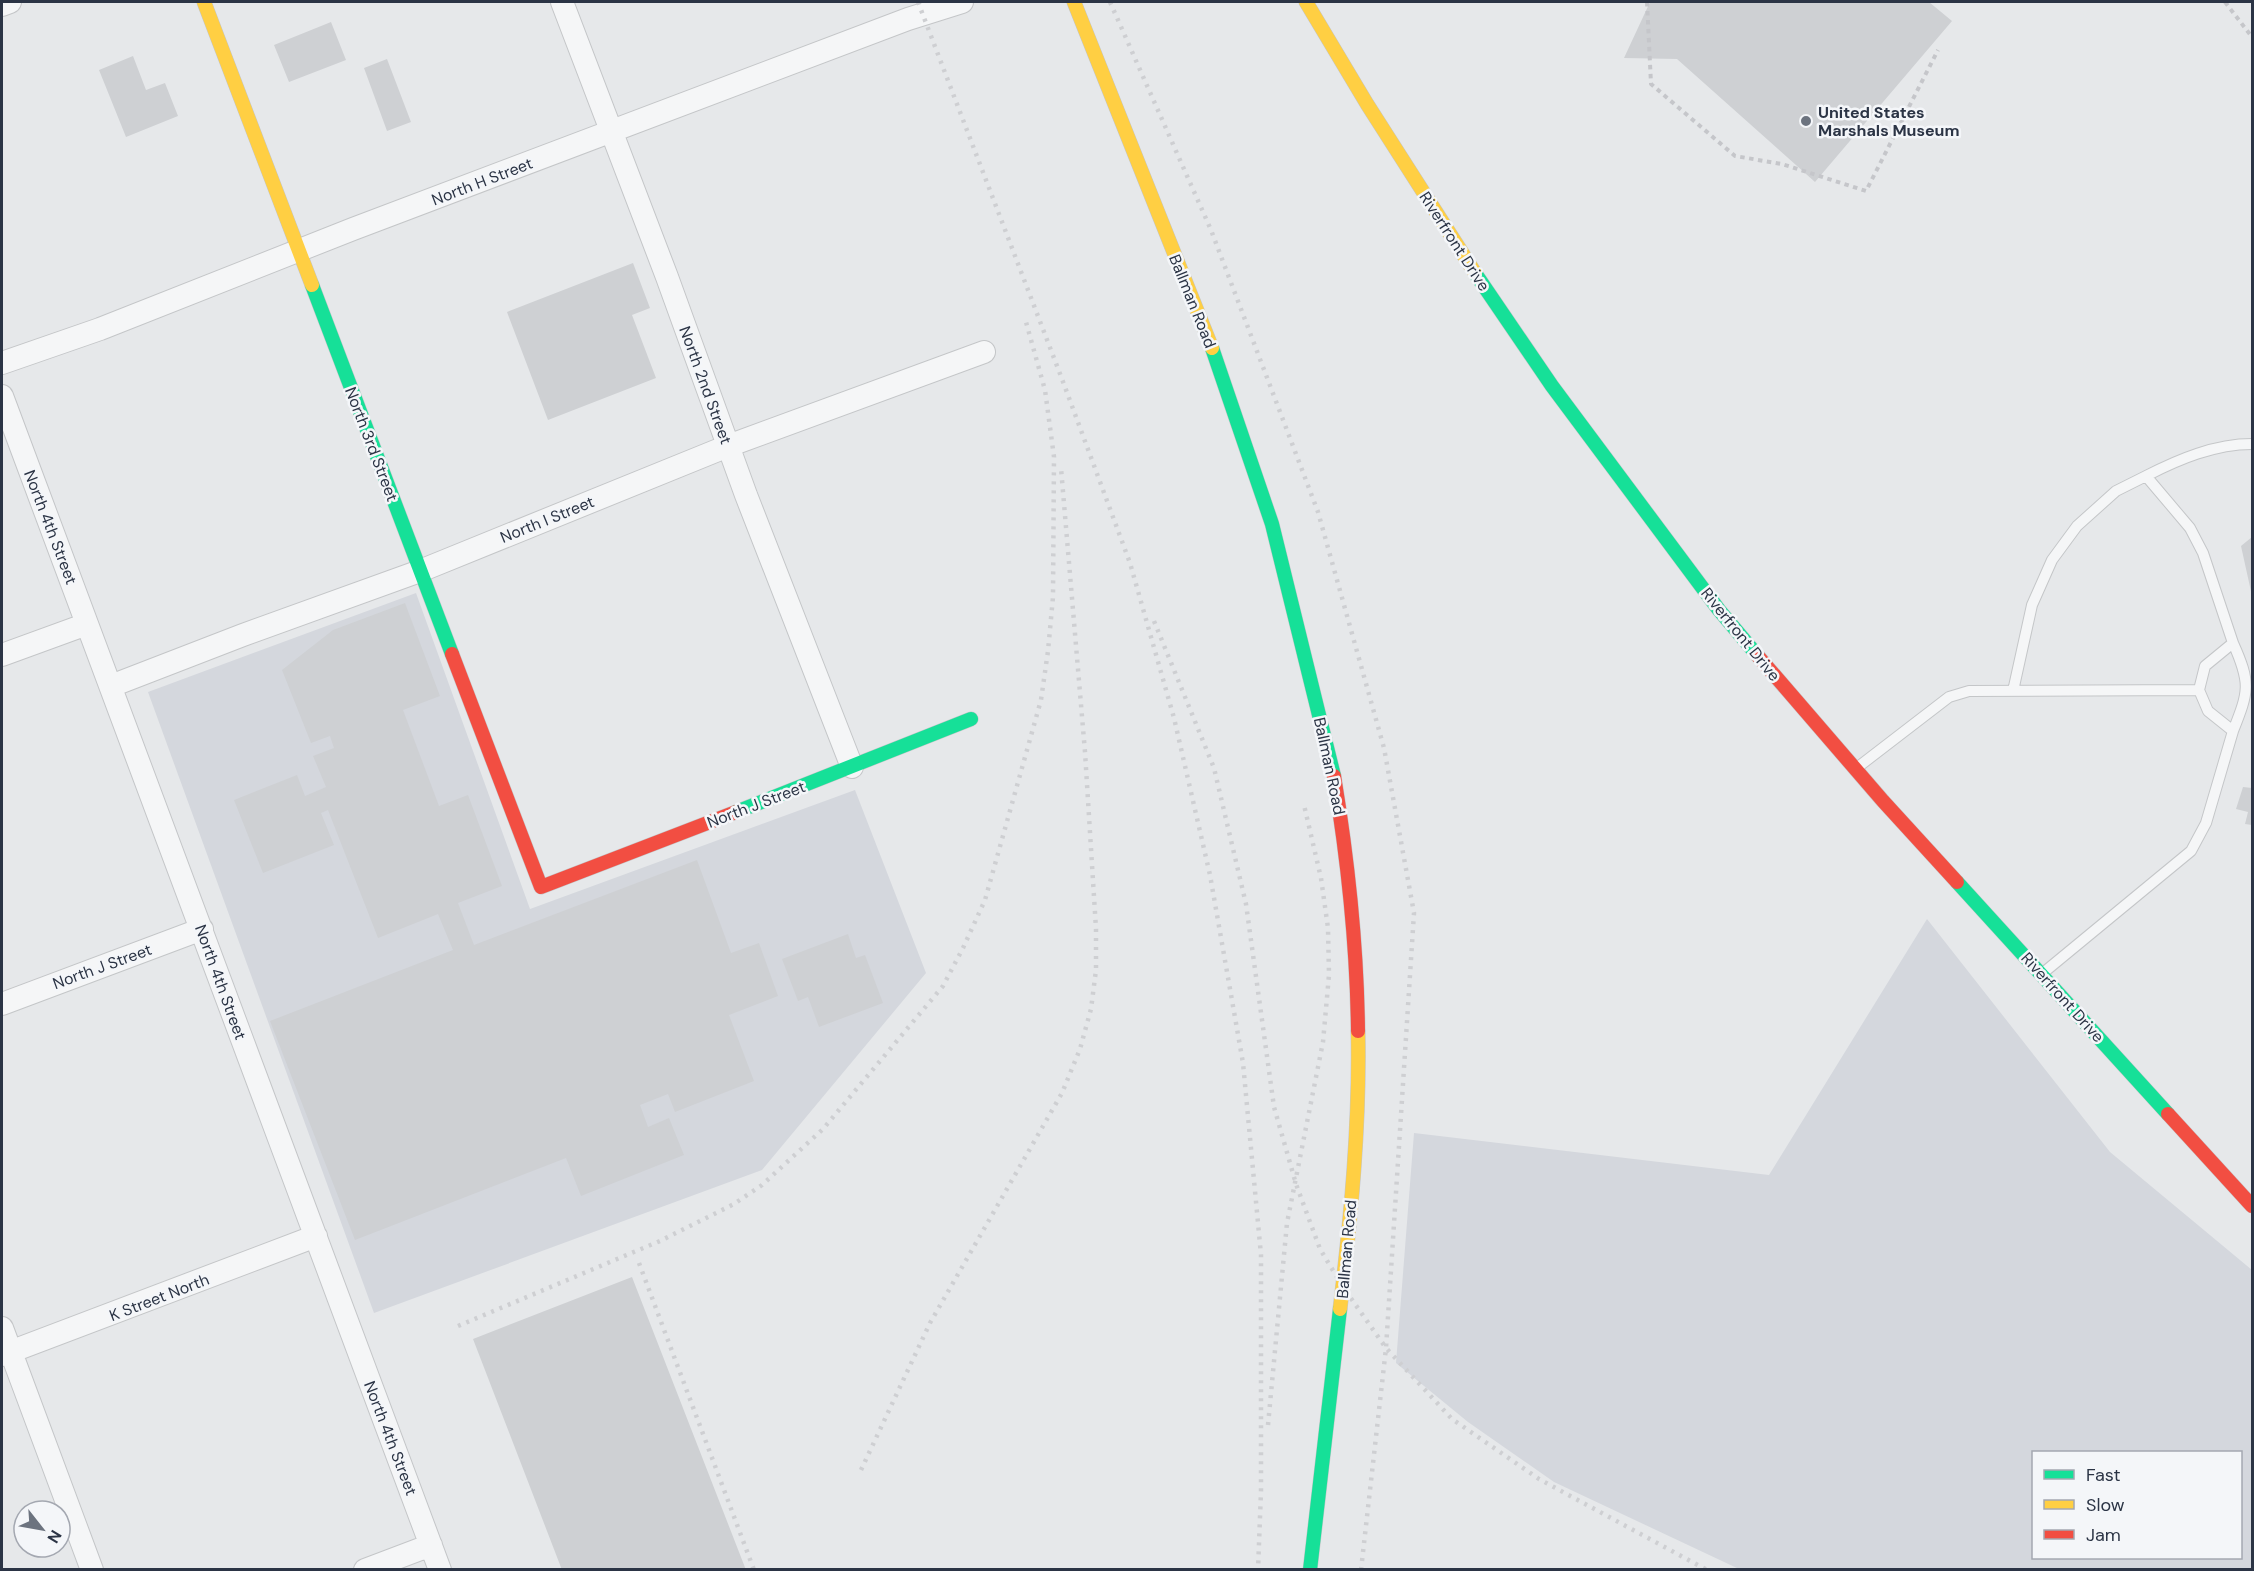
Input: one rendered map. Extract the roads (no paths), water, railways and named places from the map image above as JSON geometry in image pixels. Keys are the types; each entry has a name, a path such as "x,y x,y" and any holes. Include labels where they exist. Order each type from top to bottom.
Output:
{"street":[{"path":"2,5 10,2"},
{"name":"North 3rd Street","path":"204,2 541,886"},
{"name":"North 2nd Street","path":"562,2 667,277 728,446 852,767"},
{"name":"North H Street","path":"2,363 100,329 908,19 962,2"},
{"name":"Ballman Road","path":"1074,2 1219,366 1265,503 1334,775 1345,842 1356,952 1359,1063 1343,1287 1310,1569"},
{"name":"Riverfront Drive","path":"1306,2 1367,104 1468,263 1552,386 1719,610 1855,769 2253,1206"},
{"name":"North I Street","path":"111,686 243,635 420,572 728,446 984,352"},
{"name":"North 4th Street","path":"2,396 440,1569"},
{"path":"2,655 87,624"},
{"name":"North J Street","path":"541,886 852,767 970,719"},
{"name":"North J Street","path":"2,1004 202,929"},
{"name":"K Street North","path":"6,1353 316,1236"},
{"path":"2,1328 6,1353 92,1569"},
{"path":"365,1569 431,1545"}],"lane":[{"path":"2013,691 2032,605 2052,560 2077,526 2116,491 2178,460 2208,450 2253,444"},
{"path":"2042,974 2191,851 2206,823 2233,731 2245,700 2247,682 2243,666 2203,553 2190,528 2146,476"},
{"path":"2233,643 2205,666 2199,690 2208,711 2233,731"},
{"path":"1855,769 1949,697 1969,691 2199,690"}],"railway":[{"path":"918,2 1130,563 1174,718 1210,875 1243,1063 1261,1255 1261,1491 1258,1570"},
{"path":"1110,2 1211,230 1318,512 1384,748 1414,913 1386,1348 1361,1570"},
{"path":"458,1326 660,1241 734,1204 762,1185 823,1129 943,986 985,900 1041,700 1048,651 1053,597 1054,457 1045,390 1026,322"},
{"path":"861,1470 930,1323 1062,1093 1080,1049 1091,1009 1096,970 1096,929 1085,752 1061,468"},
{"path":"1154,621 1214,768 1246,904 1274,1107 1296,1184 1320,1249 1343,1287 1386,1348 1452,1419 1539,1479 1707,1570"},
{"path":"1268,1425 1287,1223 1323,1042 1329,975 1328,928 1321,878 1304,805"},
{"path":"639,1263 754,1570"}],"place":[{"name":"United States Marshals Museum","path":"1806,121"}]}
